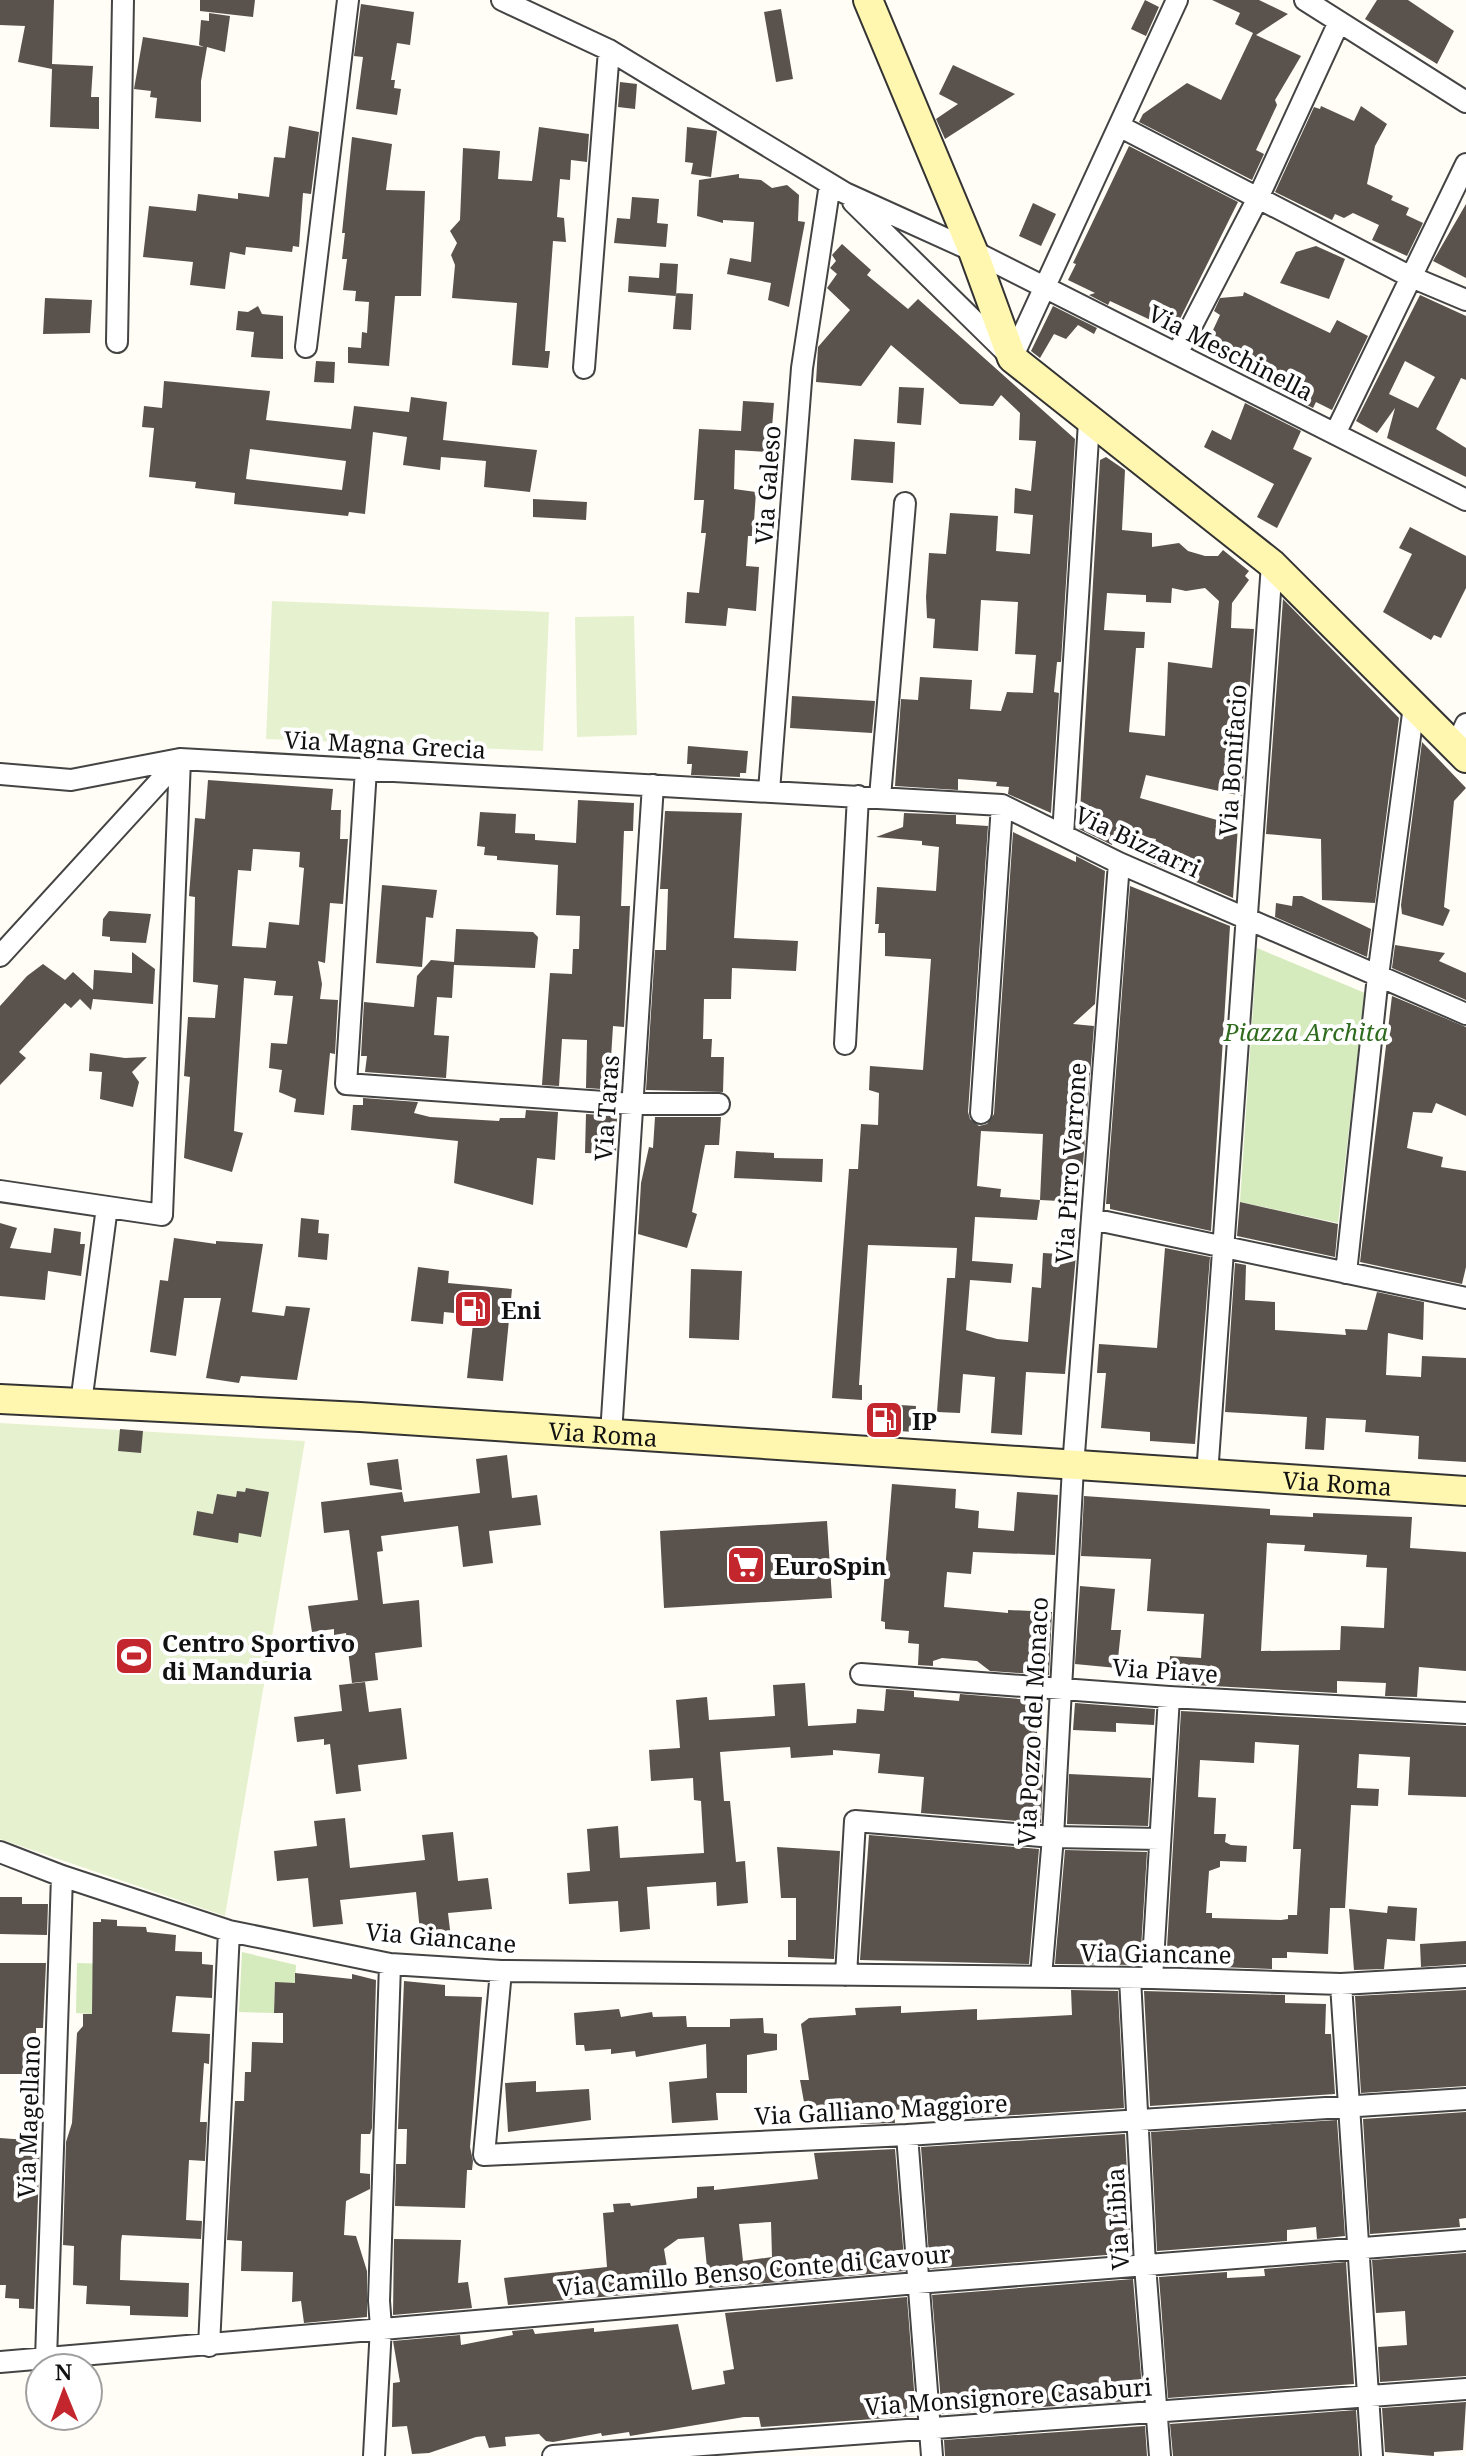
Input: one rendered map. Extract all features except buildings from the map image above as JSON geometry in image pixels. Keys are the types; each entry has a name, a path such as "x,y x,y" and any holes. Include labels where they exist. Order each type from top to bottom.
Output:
{"street":[{"path":"117,342 123,0"},
{"path":"306,347 348,0"},
{"path":"502,0 609,50 837,189 1012,358 1272,564 1414,706 1462,743"},
{"path":"868,0 973,251 1012,358"},
{"path":"1012,358 1177,0"},
{"path":"1305,0 1466,102"},
{"path":"1177,354 1258,198 1339,22"},
{"path":"584,368 609,50"},
{"path":"1119,126 1409,276 1466,300"},
{"path":"1335,434 1466,164"},
{"name":"Via Meschinella","path":"837,189 973,251 1466,500"},
{"name":"Via Galeso","path":"769,791 802,368 837,189"},
{"path":"1063,835 1089,422"},
{"path":"880,797 905,503"},
{"name":"Via Bonifacio","path":"1224,1247 1272,564"},
{"path":"1346,1273 1378,976 1414,706"},
{"path":"0,956 180,759"},
{"path":"0,1191 162,1215 180,759"},
{"name":"Via Magna Grecia","path":"0,774 71,780 180,759 769,791"},
{"path":"366,769 346,1084 633,1104 719,1104"},
{"name":"Via Taras","path":"611,1434 653,785"},
{"name":"Via Bizzarri","path":"769,791 1002,805 1119,863 1466,1014"},
{"path":"845,1044 858,796"},
{"path":"981,1113 1002,805"},
{"name":"Via Pirro Varrone","path":"1073,1467 1119,863"},
{"path":"81,1403 107,1207"},
{"path":"1092,1219 1466,1298"},
{"path":"1207,1475 1224,1247"},
{"name":"Via Roma","path":"0,1399 611,1434 1466,1491"},
{"name":"Via Pozzo del Monaco","path":"1041,1977 1053,1837 1073,1467"},
{"name":"Via Piave","path":"861,1674 1169,1697 1466,1713"},
{"path":"1152,1978 1169,1697"},
{"path":"846,1975 855,1821 1053,1837 1160,1839"},
{"name":"Via Giancane","path":"0,1852 62,1876 229,1931 390,1964 501,1971 1152,1978 1341,1984 1466,1977"},
{"name":"Via Magellano","path":"46,2352 62,1876"},
{"path":"209,2346 229,1931"},
{"path":"374,2456 381,2327 379,2301 390,1964"},
{"name":"Via Galliano Maggiore","path":"501,1971 484,2155 907,2135 1466,2099"},
{"name":"Via Libia","path":"1130,1978 1145,2265 1160,2456"},
{"path":"1341,1984 1372,2456"},
{"path":"907,2135 932,2456"},
{"name":"Via Camillo Benso Conte di Cavour","path":"104,2354 381,2327 1466,2240"},
{"name":"Via Camillo Benso Conte di Cavour","path":"0,2362 24,2360"},
{"name":"Via Monsignore Casaburi","path":"553,2456 1466,2389"}],"green space":[{"path":"272,601 549,612 543,751 266,739"},
{"path":"634,616 637,735 577,737 575,617"},
{"name":"Piazza Archita","path":"1257,948 1365,993 1338,1223 1240,1202"},
{"name":"Centro Sportivo di Manduria","path":"0,1423 305,1441 225,1916 0,1839"},
{"path":"242,1952 296,1965 295,1983 275,1983 274,2013 239,2012"},
{"path":"77,1963 110,1964 93,1976 92,2014 76,2013"}],"place":[{"name":"Eni","path":"473,1309"},
{"name":"IP","path":"884,1420"},
{"name":"EuroSpin","path":"746,1565"},
{"name":"Centro Sportivo di Manduria","path":"134,1656"}]}
